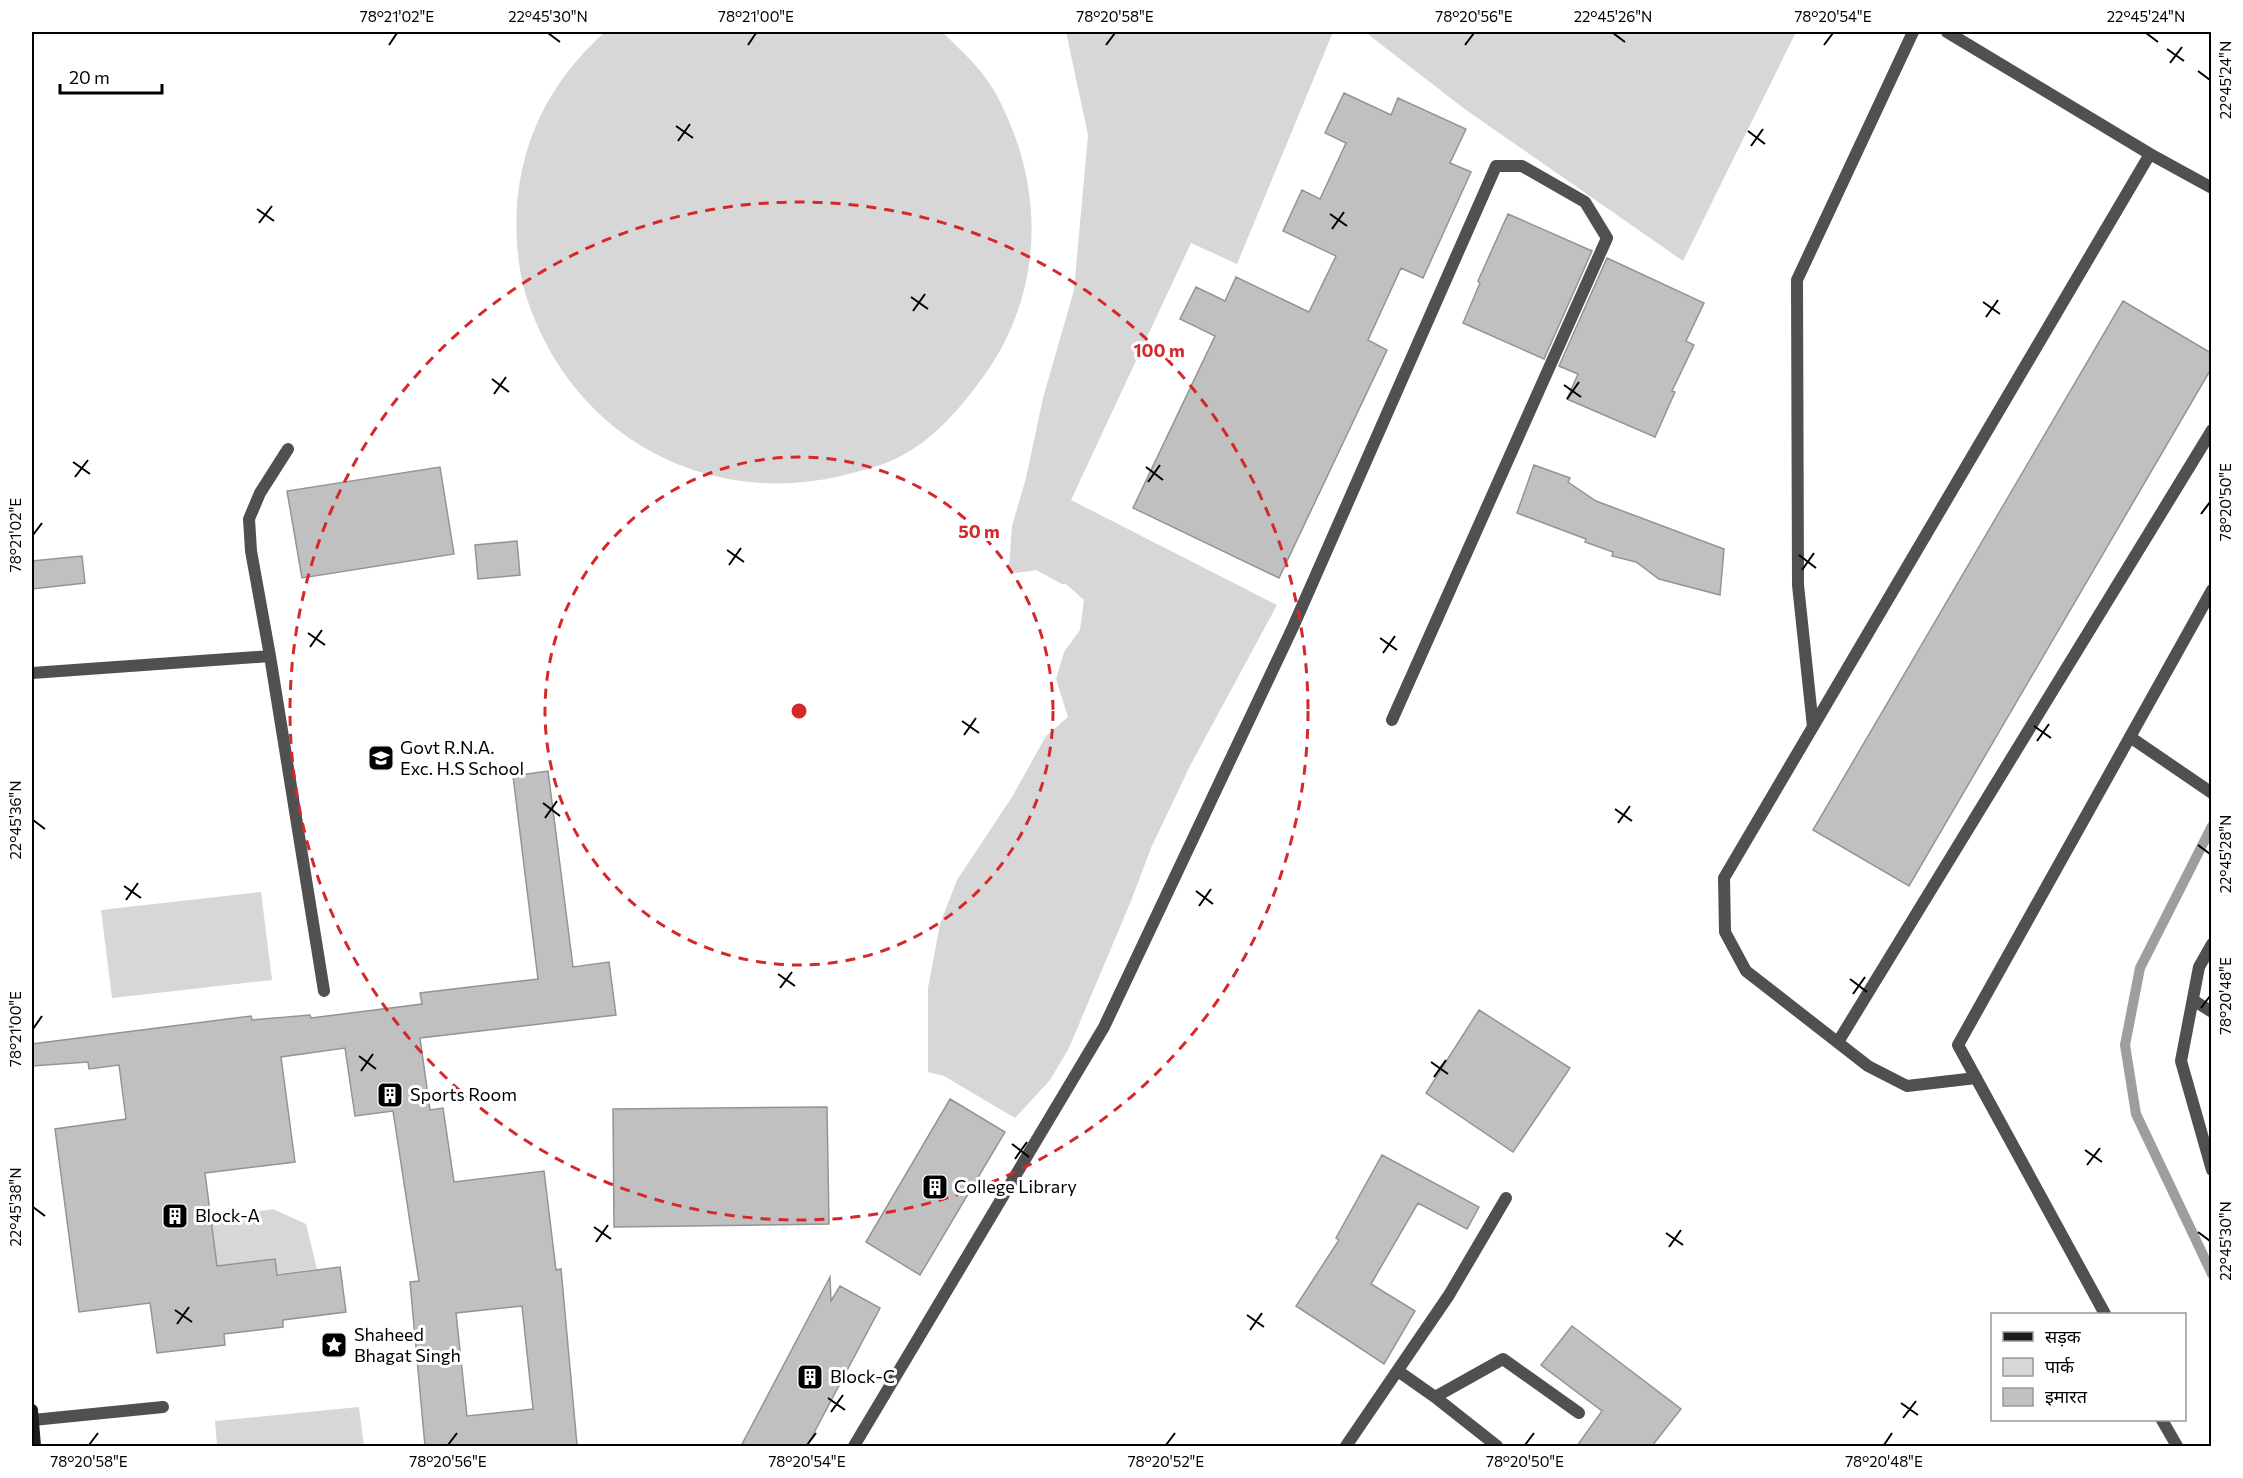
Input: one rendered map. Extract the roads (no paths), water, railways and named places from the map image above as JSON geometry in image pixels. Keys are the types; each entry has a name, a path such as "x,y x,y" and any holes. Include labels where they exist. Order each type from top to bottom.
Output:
{"main road":[{"path":"32,1415 35,1446"}],"street":[{"path":"1813,727 1798,585 1797,280 1913,32"},
{"path":"1947,32 2211,188"},
{"path":"1976,1078 1907,1086 1868,1066 1746,971 1725,932 1724,878 2150,154"},
{"path":"854,1446 1104,1027 1293,627 1496,166 1522,166 1585,202 1607,238 1392,720"},
{"path":"1838,1042 2211,430"},
{"path":"288,449 260,493 249,519 251,551 324,991"},
{"path":"2104,1313 1958,1045 2211,591"},
{"path":"32,673 270,656"},
{"path":"2130,737 2211,793"},
{"path":"2211,944 2199,967 2181,1061 2211,1170"},
{"path":"2193,1000 2211,1012"},
{"path":"1346,1446 1449,1295 1506,1198"},
{"path":"1435,1397 1503,1359 1579,1413"},
{"path":"1398,1371 1497,1446"},
{"path":"32,1415 163,1407"},
{"path":"2163,1421 2177,1446"}],"waterway":[{"path":"2212,826 2140,968 2125,1045 2136,1114 2212,1274"}],"place":[{"name":"Govt R.N.A. Exc. H.S School","path":"381,758"},
{"name":"Sports Room","path":"390,1095"},
{"name":"College Library","path":"935,1187"},
{"name":"Block-A","path":"175,1216"},
{"name":"Shaheed Bhagat Singh","path":"334,1345"},
{"name":"Block-C","path":"810,1377"}]}
